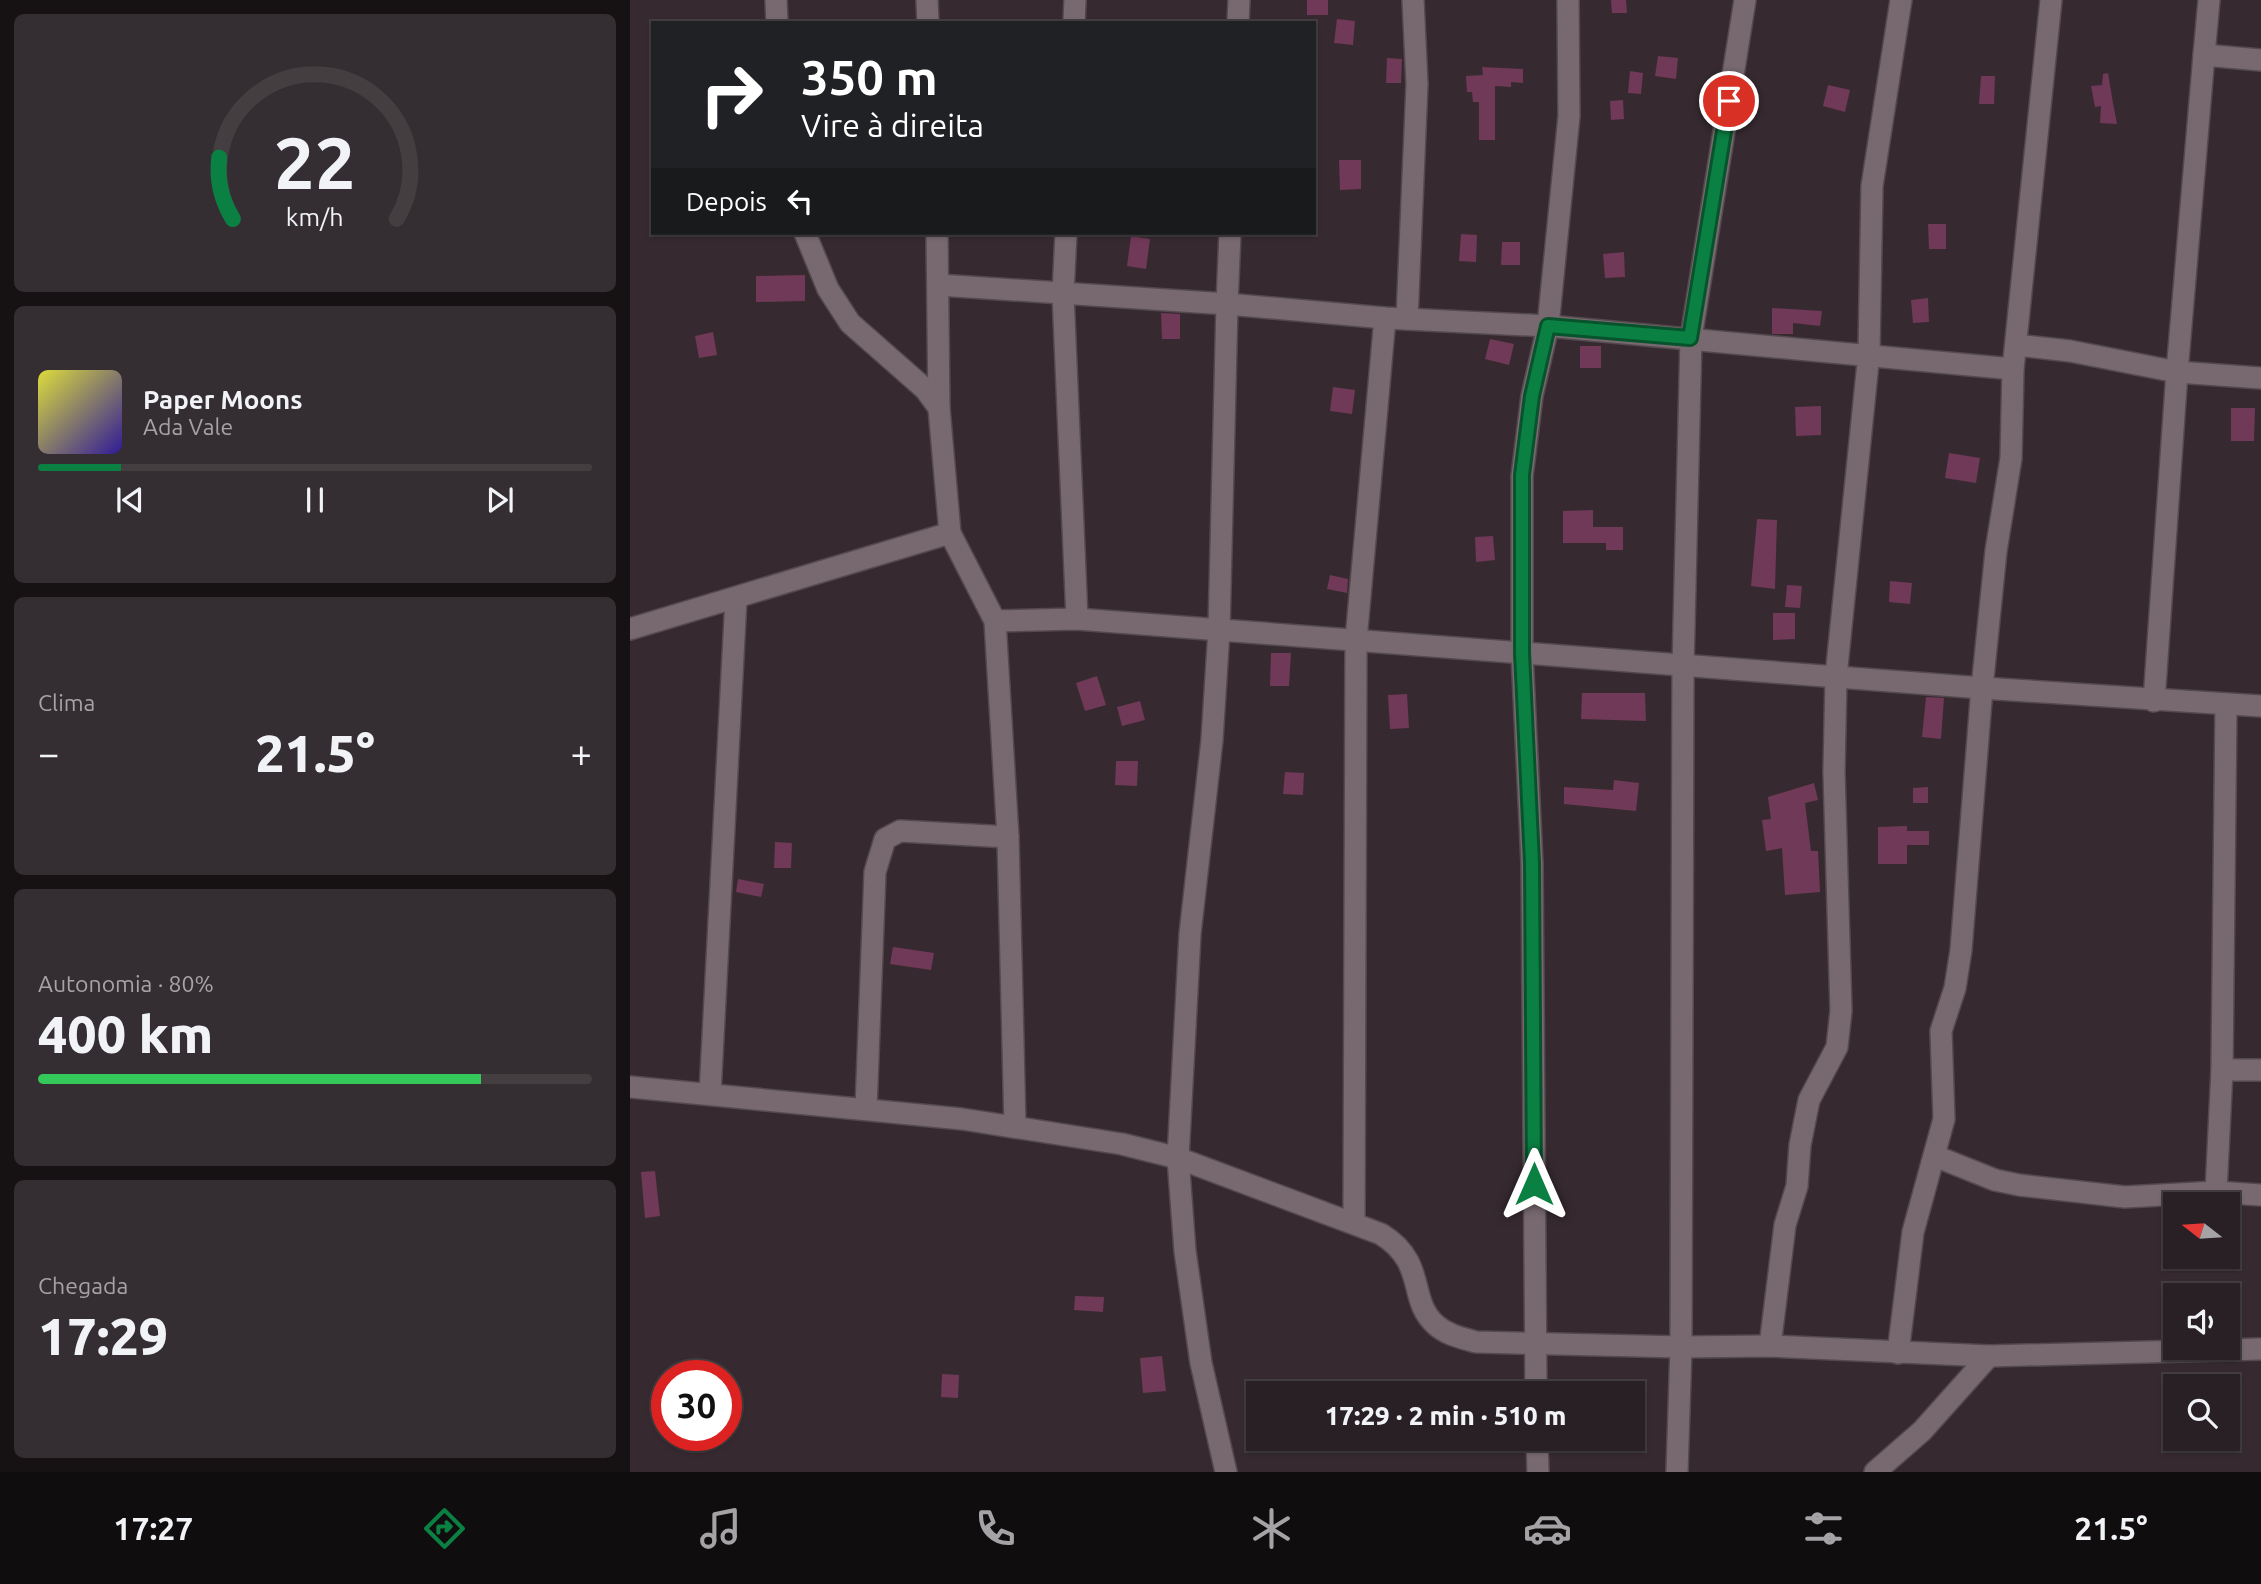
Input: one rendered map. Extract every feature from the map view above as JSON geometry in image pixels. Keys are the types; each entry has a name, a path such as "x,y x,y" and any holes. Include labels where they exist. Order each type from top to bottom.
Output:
{"street":[{"path":"776,0 778,21"},
{"path":"927,0 928,21"},
{"path":"1074,21 1075,0"},
{"path":"1238,21 1239,0"},
{"path":"1407,319 1417,84 1413,0"},
{"path":"1536,1381 1532,863 1522,653 1522,475 1532,396 1548,326 1569,116 1568,0"},
{"path":"1677,1472 1681,1348 1683,667 1690,338 1745,0"},
{"path":"1770,1346 1785,1225 1797,1186 1800,1145 1809,1100 1836,1046 1841,1011 1834,772 1836,676 1868,353 1872,186 1901,0"},
{"path":"1898,1353 1913,1232 1944,1119 1941,1031 1955,988 1961,950 1982,688 1996,551 2011,458 2013,369 2051,0"},
{"path":"2154,701 2177,372 2208,0"},
{"path":"2204,55 2261,60"},
{"path":"806,235 828,289 850,323 925,389 939,408"},
{"path":"937,235 939,408 950,533 995,621 1008,837 1015,1126"},
{"path":"1066,235 1063,294 1077,619"},
{"path":"1226,1472 1201,1363 1185,1251 1178,1158 1190,934 1212,740 1219,631 1230,235"},
{"path":"939,285 1227,304 1385,318 1548,326 1868,353 2013,369"},
{"path":"1354,1221 1356,640 1385,318"},
{"path":"2016,345 2070,351 2177,372 2261,378"},
{"path":"630,629 950,533"},
{"path":"710,1094 736,599"},
{"path":"995,621 1077,619 1683,667 2154,701 2261,706"},
{"path":"2216,1192 2222,1070 2226,704"},
{"path":"866,1109 875,872 885,839 900,831 1008,837"},
{"path":"2222,1070 2261,1070"},
{"path":"630,1087 1015,1126 1122,1144 1178,1158 1256,1189 1354,1221 1397,1244 1410,1260 1424,1309 1433,1323 1447,1333 1476,1342 1681,1348 1770,1346 1989,1356 2261,1349"},
{"path":"1935,1156 1995,1180 2019,1185 2125,1197 2163,1195"},
{"path":"2240,1194 2261,1195"},
{"path":"1875,1472 1922,1431 1989,1356"},
{"path":"1537,1451 1538,1472"}],"building":[{"path":"1307,0 1328,0 1328,15 1307,15"},
{"path":"1611,0 1626,0 1627,13 1612,13"},
{"path":"1337,19 1355,21 1353,45 1334,43"},
{"path":"1658,56 1678,58 1676,79 1655,76"},
{"path":"1387,58 1402,59 1401,83 1386,83"},
{"path":"1482,67 1523,69 1523,83 1511,82 1511,87 1495,86 1495,140 1479,140 1479,102 1473,102 1472,92 1467,92 1466,76 1483,75"},
{"path":"1630,71 1643,73 1641,94 1628,93"},
{"path":"2108,73 2117,124 2100,123 2101,106 2095,107 2091,86 2102,85 2103,74"},
{"path":"1981,76 1995,76 1994,104 1979,104"},
{"path":"1828,85 1850,90 1845,112 1823,106"},
{"path":"1623,100 1624,119 1611,120 1610,101"},
{"path":"1339,160 1361,160 1361,189 1340,190"},
{"path":"1928,224 1946,224 1946,249 1929,249"},
{"path":"1461,234 1477,235 1476,262 1459,261"},
{"path":"1131,236 1150,239 1146,269 1127,266"},
{"path":"1502,242 1520,242 1520,265 1501,265"},
{"path":"1624,252 1625,277 1605,278 1603,254"},
{"path":"805,275 805,301 756,302 756,276"},
{"path":"1928,298 1929,322 1913,323 1911,300"},
{"path":"1772,308 1822,311 1820,326 1793,323 1793,334 1772,334"},
{"path":"1161,313 1180,314 1180,339 1162,339"},
{"path":"713,332 717,355 699,358 695,336"},
{"path":"1490,339 1514,344 1509,365 1485,359"},
{"path":"1580,346 1601,346 1601,368 1580,368"},
{"path":"1333,387 1355,390 1352,414 1330,411"},
{"path":"1821,406 1821,435 1796,436 1795,407"},
{"path":"2231,408 2255,408 2254,441 2231,441"},
{"path":"1949,453 1980,458 1976,483 1945,478"},
{"path":"1593,510 1593,527 1623,527 1623,550 1606,550 1606,543 1563,543 1563,511"},
{"path":"1757,519 1777,520 1775,589 1751,586"},
{"path":"1493,536 1495,560 1476,562 1475,537"},
{"path":"1330,575 1348,579 1347,593 1327,589"},
{"path":"1890,581 1912,583 1910,604 1889,602"},
{"path":"1787,585 1802,586 1800,608 1785,607"},
{"path":"1773,613 1795,613 1795,639 1773,640"},
{"path":"1271,653 1291,653 1289,686 1270,686"},
{"path":"1097,676 1106,705 1085,711 1076,683"},
{"path":"1582,693 1645,693 1646,721 1581,719"},
{"path":"1407,694 1409,728 1390,729 1388,695"},
{"path":"1926,697 1944,698 1941,739 1922,737"},
{"path":"1140,701 1145,720 1122,726 1117,707"},
{"path":"1116,761 1138,761 1137,786 1115,785"},
{"path":"1285,772 1304,773 1303,795 1283,794"},
{"path":"1614,780 1639,783 1636,811 1564,804 1564,787 1613,790"},
{"path":"1814,783 1818,800 1805,803 1811,851 1818,851 1820,892 1785,895 1782,848 1766,851 1762,820 1771,819 1768,797"},
{"path":"1928,787 1928,803 1913,803 1913,788"},
{"path":"1907,826 1907,831 1929,831 1929,845 1907,845 1907,864 1878,864 1878,827"},
{"path":"775,842 792,843 791,868 774,868"},
{"path":"738,879 764,884 761,897 736,892"},
{"path":"893,947 934,953 931,970 890,964"},
{"path":"655,1171 660,1216 645,1218 641,1172"},
{"path":"1075,1296 1104,1297 1103,1312 1074,1310"},
{"path":"1162,1356 1166,1391 1143,1393 1140,1358"},
{"path":"942,1374 959,1375 958,1398 941,1397"}],"route":[{"path":"1534,1184 1532,863 1522,653 1522,475 1532,396 1548,326 1690,338 1729,101"}]}
